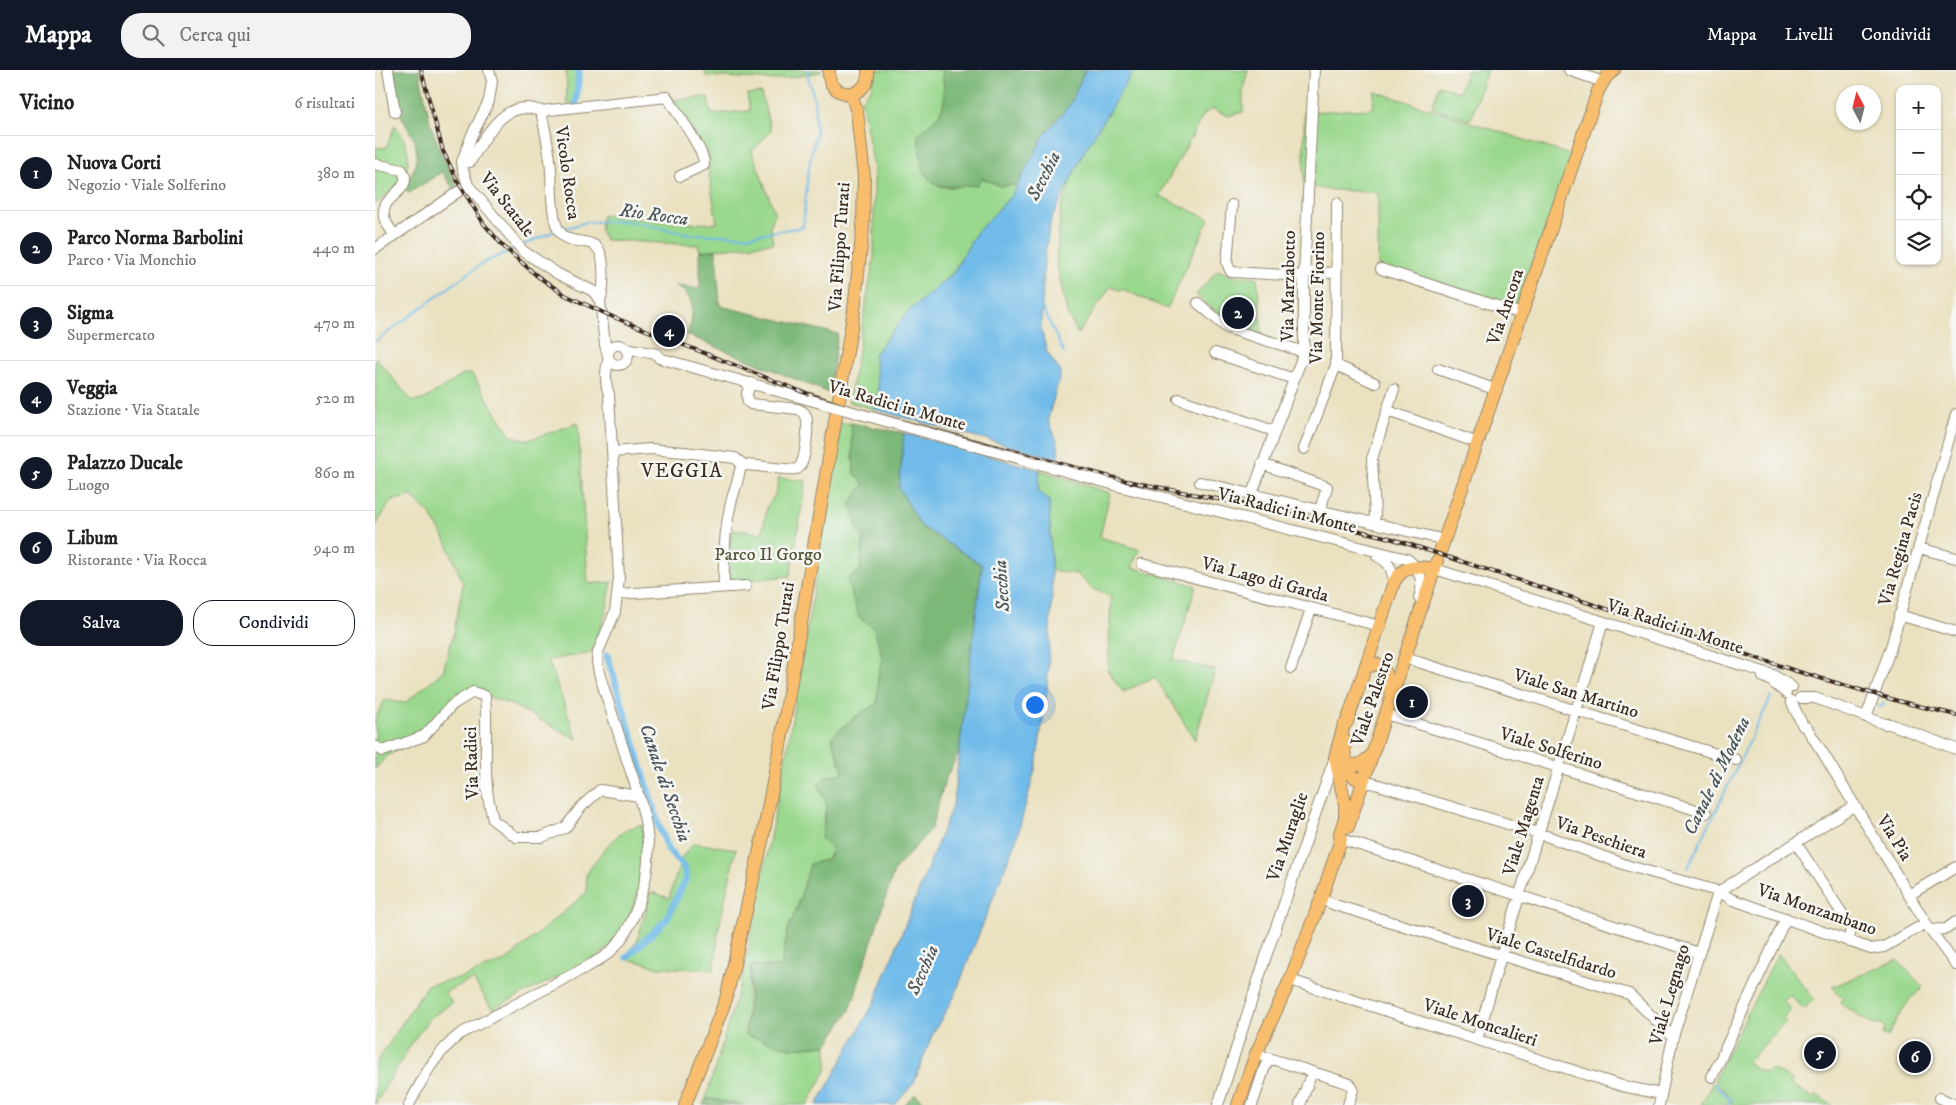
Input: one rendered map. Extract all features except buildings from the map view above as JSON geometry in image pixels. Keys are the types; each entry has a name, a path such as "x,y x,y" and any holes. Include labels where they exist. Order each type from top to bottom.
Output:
{"main road":[{"path":"829,70 830,81 833,86 842,92 851,94 863,88 867,82 868,70"},
{"name":"Via Ancora","path":"1439,555 1598,91 1609,73"},
{"name":"Via Filippo Turati","path":"685,1105 726,1000 763,836 854,310 863,226 863,177 857,112 851,94"},
{"name":"Via Radici in Monte","path":"1416,566 1439,555"},
{"name":"Viale Palestro","path":"1341,839 1346,834 1439,555"},
{"path":"1394,582 1399,574 1416,566"},
{"name":"Via Muraglie","path":"1335,757 1394,582"},
{"path":"1366,667 1377,664 1383,669 1392,696"},
{"path":"1357,695 1359,701 1343,749 1344,755 1352,765 1358,764 1373,754"},
{"path":"1347,722 1340,750 1340,759 1350,774 1363,783"},
{"name":"Viale Palestro","path":"1237,1105 1262,1056 1321,899 1341,839 1340,832 1345,818 1345,804 1335,757"}],"street":[{"path":"388,70 395,112"},
{"name":"Via Statale","path":"489,70 492,81 489,101 469,144 463,162 463,170 468,185 523,251 558,274 593,291 600,301"},
{"name":"Via Marzabotto","path":"1252,494 1304,352 1304,274 1314,70"},
{"path":"1569,70 1609,73"},
{"path":"463,162 470,162 492,126 505,115 519,109 535,108 541,111 667,97 697,144 705,161 701,167 680,176"},
{"name":"Vicolo Rocca","path":"541,111 551,169 552,197 556,224 562,235 573,241 590,243 598,247 603,255 603,291 600,301"},
{"path":"375,164 402,170 405,178 403,185 387,202 384,210 385,219 394,234"},
{"path":"375,249 394,234 468,185"},
{"name":"Via Monte Fiorino","path":"1304,449 1336,365 1337,203"},
{"path":"1232,205 1227,263 1231,272 1336,273"},
{"path":"1381,269 1522,314"},
{"path":"600,301 602,323 612,363 624,354"},
{"path":"1198,303 1227,328 1304,352"},
{"path":"602,323 609,336 624,354"},
{"path":"609,394 607,389 607,365 613,347 624,354 659,358 751,383 747,393 748,402 803,411 806,416 807,428 803,461 800,466 793,470 744,466 735,458 650,449 612,452"},
{"path":"1215,353 1294,379"},
{"path":"409,1105 443,1048 460,1034 611,952 624,935 641,895 649,860 647,828 639,796 599,673 597,661 601,642 615,612 618,594 618,536 609,394 613,375 624,354"},
{"path":"1336,365 1375,383"},
{"path":"1438,369 1497,390"},
{"name":"Via Radici in Monte","path":"751,383 1122,488 1407,559 1416,566"},
{"path":"1373,522 1375,516 1372,458 1395,389"},
{"path":"1179,399 1274,431"},
{"path":"1388,411 1478,443"},
{"name":"Via Regina Pacis","path":"1867,714 1891,647 1956,414"},
{"path":"1262,464 1327,487 1320,510"},
{"path":"724,587 724,564 730,499 737,485 739,471 744,466"},
{"path":"1200,482 1373,522 1375,526 1439,555"},
{"path":"1919,548 1956,558"},
{"path":"1370,551 1387,560 1394,582"},
{"name":"Via Radici in Monte","path":"1439,555 1603,622 1750,669 1751,672 1770,680 1795,695 1806,691 1829,696 1867,714 1886,720 1890,724 1956,749"},
{"name":"Via Lago di Garda","path":"1142,564 1380,626"},
{"path":"1415,628 1415,613 1423,585 1416,566"},
{"path":"618,594 746,586"},
{"path":"1291,668 1311,608"},
{"path":"1899,616 1956,632"},
{"name":"Viale Magenta","path":"1477,1040 1519,895 1603,622"},
{"name":"Viale San Martino","path":"1405,658 1736,760"},
{"name":"Via Radici","path":"375,746 383,751 424,736 452,704 473,692 485,696 487,791 493,820 517,837 542,837 565,828 582,806 600,790 639,796"},
{"name":"Via Pia","path":"1795,695 1806,727 1928,926 1956,965"},
{"name":"Viale Solferino","path":"1386,714 1706,813"},
{"name":"Via Muraglie","path":"1218,1105 1266,956 1335,757"},
{"name":"Via Peschiera","path":"1363,783 1371,783 1538,833 1629,866 1719,892"},
{"path":"1719,892 1855,806"},
{"path":"1341,839 1699,953"},
{"path":"1795,843 1851,927 1849,942"},
{"path":"1909,895 1956,867"},
{"name":"Via Monzambano","path":"1719,892 1731,899 1871,949 1879,948 1928,926"},
{"name":"Viale Legnago","path":"1660,1100 1673,1037 1719,892"},
{"name":"Viale Castelfidardo","path":"1321,899 1629,994 1673,1037"},
{"path":"1712,1077 1786,918"},
{"path":"1928,926 1945,929 1956,922"},
{"path":"1944,947 1945,929"},
{"name":"Viale Moncalieri","path":"1290,980 1622,1086 1660,1100"},
{"path":"1252,1105 1262,1056 1350,1084 1353,1089 1348,1105"},
{"path":"1300,1105 1312,1072"},
{"path":"1940,1098 1956,1105"}],"green space":[{"path":"391,70 419,70 430,122 440,151 457,187 454,190 442,172 409,193 404,189 414,169 417,154 415,141 398,110"},
{"path":"566,70 578,70 573,104 567,104"},
{"path":"705,70 822,70 821,72 777,80 706,76"},
{"path":"874,70 942,70 944,100 941,111 936,119 918,135 922,164 929,179 944,187 956,187 982,178 1000,186 1017,185 1012,195 976,233 953,273 909,311 874,354 879,393 873,409 849,402 874,258 874,167 861,99 871,89"},
{"path":"942,70 1085,70 1071,103 1045,134 1017,185 1000,186 982,178 977,185 947,186 937,184 925,174 918,135 941,111 944,100"},
{"path":"1134,70 1248,70 1243,89 1243,112 1229,116 1213,109 1204,114 1158,198 1160,196 1209,219 1167,309 1111,286 1078,334 1067,314 1056,260 1061,208 1072,176 1084,152"},
{"path":"1467,70 1487,70 1470,120 1452,114 1452,116 1576,157 1523,315 1378,269 1378,193 1322,189 1304,185 1304,112 1373,109 1374,91 1442,113 1448,113 1432,107 1439,85 1459,92"},
{"path":"761,93 771,131 752,151 775,214 770,227 773,243 700,251 698,245 605,240 600,230 602,215 674,222 717,223 708,169 709,156 672,100 708,97 711,114 750,111 747,94"},
{"path":"395,125 404,140 408,154 407,168 397,187 375,204 375,147 386,148"},
{"path":"716,250 720,306 838,334 829,393 687,335 692,314 691,302 688,296 676,286 700,289 700,251"},
{"path":"1218,270 1232,276 1257,277 1262,335 1232,326 1196,295"},
{"path":"375,357 412,401 423,400 464,374 472,374 511,436 528,440 578,423 588,584 612,582 606,612 591,653 548,660 577,739 510,704 473,692 441,719 386,757 375,769 375,718 385,700 405,703 443,671 454,632 463,583 446,541 430,514 411,496 391,501 375,527"},
{"path":"851,423 854,472 864,484 864,537 860,571 882,657 878,676 877,704 853,719 832,738 844,774 826,776 818,783 827,805 823,822 832,850 797,908 788,929 781,967 751,965 745,1034 790,1048 827,1045 827,1069 807,1105 742,1105 706,1098 744,971 787,750 841,424"},
{"path":"851,423 904,433 899,488 921,526 982,565 959,752 945,780 931,829 894,871 850,1010 827,1045 790,1048 745,1035 750,997 751,965 781,967 788,929 797,908 810,864 828,859 832,850 821,839 827,805 818,783 826,776 844,773 832,738 853,719 877,704 878,676 882,657 874,628 859,618 847,579 860,571 864,537 859,534 850,504 864,484 854,472"},
{"path":"1040,470 1110,493 1100,537 1140,550 1131,567 1196,586 1173,660 1215,670 1195,740 1155,677 1123,692 1108,671 1111,597 1091,588 1077,574 1051,570 1049,500 1038,492"},
{"name":"Parco Il Gorgo","path":"779,478 806,481 790,576 729,582 731,530 762,533 767,507 775,495"},
{"path":"642,825 642,857 638,890 627,921 609,947 586,963 492,1009 473,979 445,992 452,1003 430,1018 413,1041 375,1104 375,1065 427,985 460,978 507,960 587,892 586,875 609,844 624,831"},
{"path":"694,843 736,849 719,927 714,970 656,967 624,959 637,941 651,892 669,898 682,857"},
{"path":"1778,953 1814,999 1804,1009 1789,995 1783,1001 1791,1010 1782,1019 1786,1022 1747,1062 1756,1069 1765,1072 1772,1069 1792,1080 1790,1084 1813,1098 1816,1095 1832,1105 1731,1105 1732,1099 1714,1080"},
{"path":"1897,960 1923,987 1903,1010 1888,1037 1882,1034 1885,1028 1882,1024 1875,1025 1839,1003 1843,998 1832,987"},
{"path":"1713,1082 1729,1099 1728,1105 1701,1105"},
{"path":"915,1094 926,1105 904,1105"},
{"path":"706,1098 742,1105 703,1105"}],"water":[{"name":"Secchia","path":"1085,70 1134,70 1084,152 1051,220 1044,259 1041,329 1047,352 1061,372 1048,419 1058,444 1059,459 873,409 879,393 874,354 909,311 953,273 976,233 1012,195 1045,134 1071,103"},
{"name":"Secchia","path":"904,433 1040,470 1038,492 1049,500 1052,592 1047,691 1036,766 1017,837 954,997 933,1033 914,1083 895,1105 817,1105 875,1001 953,804 982,565 921,526 899,488"}],"waterway":[{"name":"Canale di Secchia","path":"576,103 579,70"},
{"name":"Rio Rocca","path":"562,229 587,222 626,221 689,234 747,236 803,227 808,172 816,133 814,98 808,70"},
{"name":"Rio Rocca","path":"523,245 555,231"},
{"name":"Rio Rocca","path":"375,342 481,264 516,248"},
{"path":"1041,305 1064,353"},
{"name":"Canale di Secchia","path":"607,655 659,826 669,851 684,868 686,878 666,920 627,957"},
{"name":"Canale di Modena","path":"1779,673 1784,672"},
{"name":"Canale di Modena","path":"1688,868 1771,697"},
{"name":"Canale di Modena","path":"1878,707 1883,706 1884,702"},
{"path":"1714,1083 1731,1100 1729,1105"}],"railway":[{"path":"421,70 443,151 458,182 484,224 503,246 536,275 565,295 613,317 800,391 848,407 1122,480 1253,506 1390,538 1796,671 1898,701 1956,715"}],"place":[{"name":"Parco Norma Barbolini","path":"1238,313"},
{"name":"Veggia","path":"669,331"},
{"name":"Nuova Corti","path":"1412,702"},
{"name":"Sigma","path":"1468,901"},
{"name":"Palazzo Ducale","path":"1820,1053"},
{"name":"Libum","path":"1915,1057"}],"district":[{"name":"VEGGIA","path":"682,471"}]}
